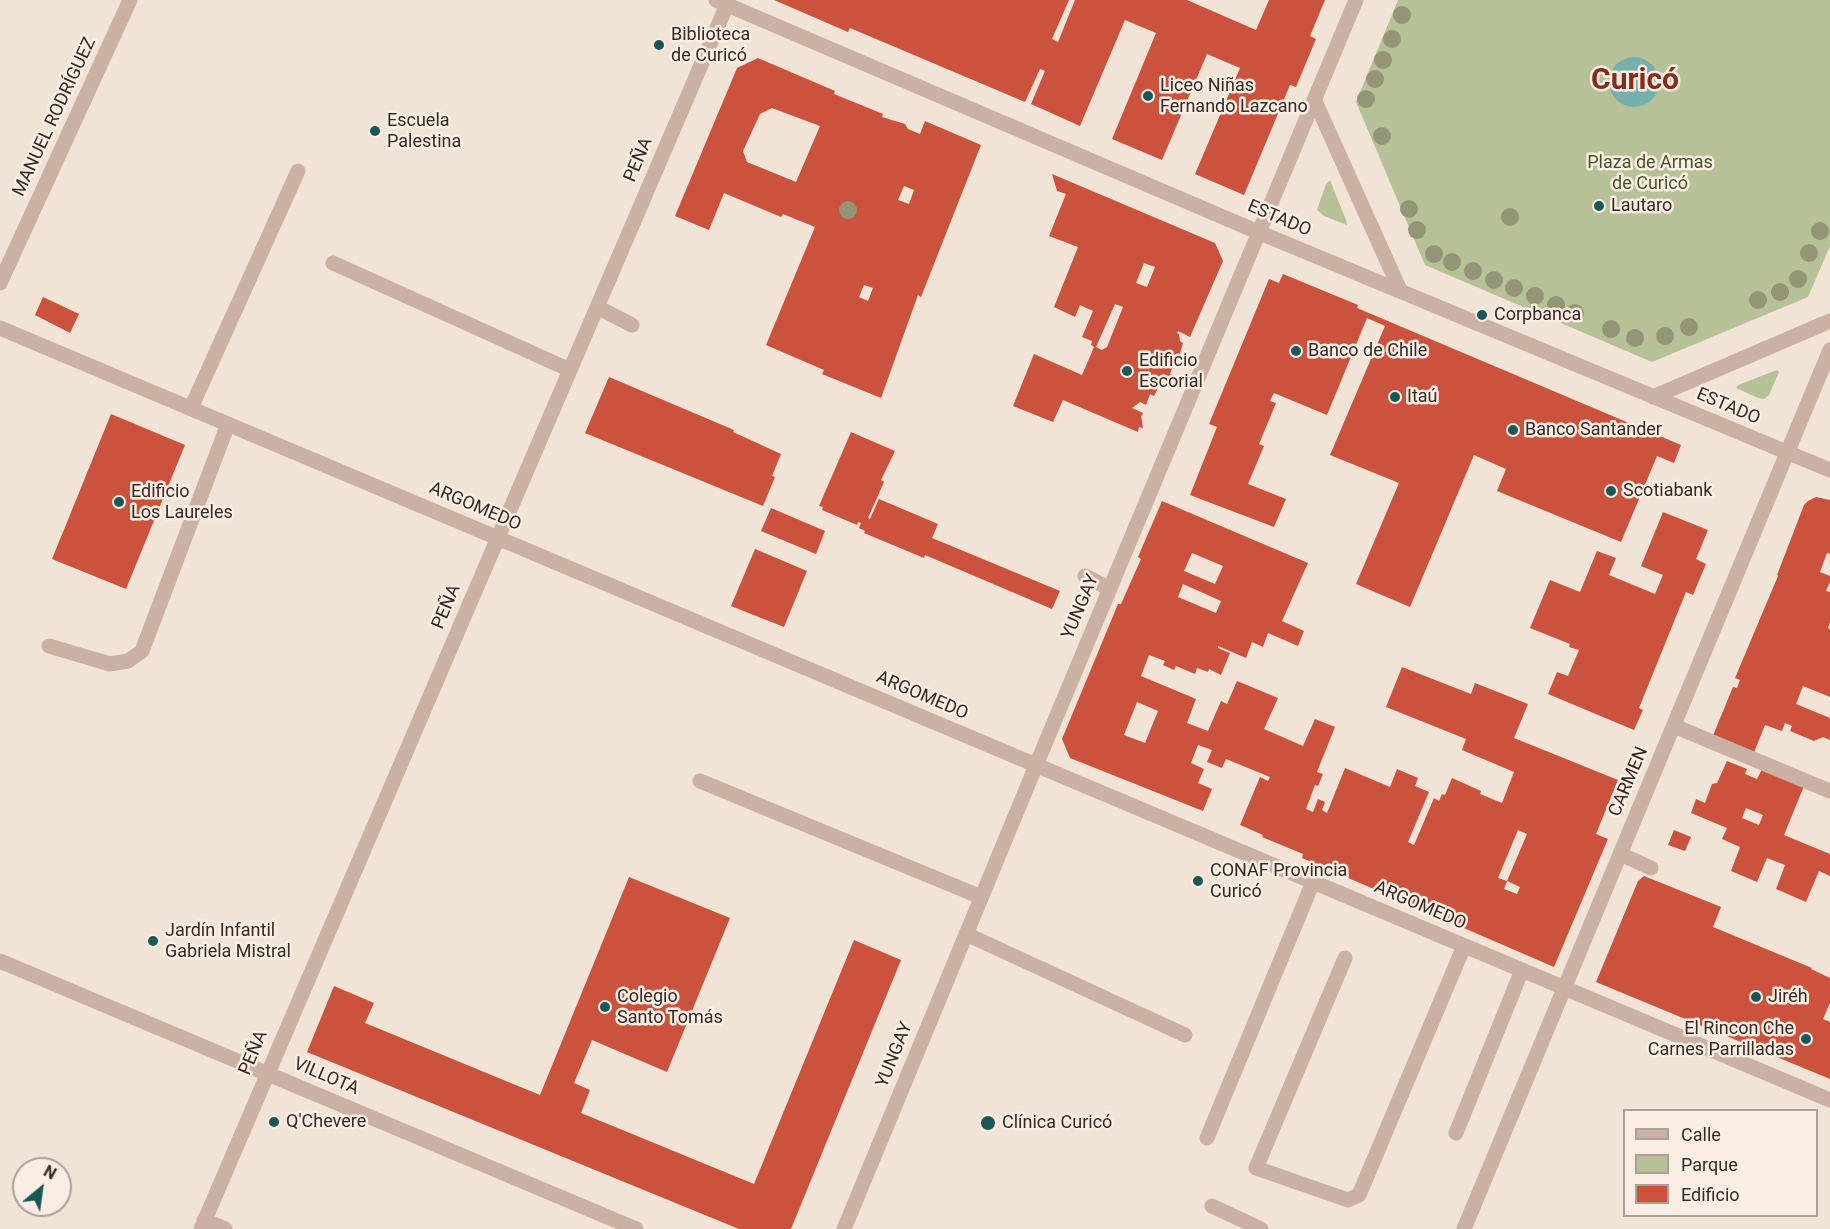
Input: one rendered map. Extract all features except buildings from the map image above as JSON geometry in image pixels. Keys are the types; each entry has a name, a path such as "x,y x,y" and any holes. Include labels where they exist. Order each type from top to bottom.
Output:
{"street":[{"name":"MANUEL RODRÍGUEZ","path":"0,283 130,0"},
{"name":"YUNGAY","path":"844,1229 1356,0"},
{"name":"ESTADO","path":"724,2 1258,232 1830,470"},
{"name":"PEÑA","path":"202,1224 597,307 724,2"},
{"path":"1315,101 1400,291"},
{"path":"191,408 298,171"},
{"path":"333,263 570,370"},
{"path":"597,307 632,325"},
{"path":"1653,397 1830,321"},
{"name":"ARGOMEDO","path":"0,328 1830,1100"},
{"name":"CARMEN","path":"1464,1229 1830,350"},
{"path":"49,646 110,664 129,661 142,651 228,424"},
{"path":"1085,576 1110,589"},
{"path":"1674,726 1830,791"},
{"path":"700,781 981,897"},
{"path":"1620,854 1651,868"},
{"path":"1207,1138 1313,882"},
{"path":"966,934 1185,1035"},
{"path":"1346,958 1256,1168 1347,1200 1359,1195 1464,946"},
{"name":"VILLOTA","path":"0,961 636,1229"},
{"path":"1456,1133 1522,970"},
{"path":"1212,1206 1261,1229"},
{"path":"202,1224 225,1229"}],"green space":[{"name":"Plaza de Armas de Curicó","path":"1398,0 1830,0 1830,246 1808,297 1652,362 1425,265 1356,102"},
{"path":"1330,180 1347,225 1324,216 1317,210 1326,184"},
{"path":"1777,370 1779,372 1769,395 1764,399 1736,388 1738,385"}],"water":[{"path":"1634,57 1643,59 1654,68 1659,82 1657,91 1648,102 1634,107 1625,105 1614,96 1609,82 1611,73 1620,62"}],"place":[{"name":"Biblioteca de Curicó","path":"659,45"},
{"name":"Liceo Niñas Fernando Lazcano","path":"1148,96"},
{"name":"Escuela Palestina","path":"375,131"},
{"name":"Lautaro","path":"1599,206"},
{"name":"Corpbanca","path":"1482,315"},
{"name":"Banco de Chile","path":"1296,351"},
{"name":"Edificio Escorial","path":"1127,371"},
{"name":"Itaú","path":"1395,397"},
{"name":"Banco Santander","path":"1513,430"},
{"name":"Scotiabank","path":"1611,491"},
{"name":"Edificio Los Laureles","path":"119,502"},
{"name":"CONAF Provincia Curicó","path":"1198,881"},
{"name":"Jardín Infantil Gabriela Mistral","path":"153,941"},
{"name":"Jiréh","path":"1756,997"},
{"name":"Colegio Santo Tomás","path":"605,1007"},
{"name":"El Rincon Che Carnes Parrilladas","path":"1806,1039"},
{"name":"Q'Chevere","path":"274,1122"},
{"name":"Clínica Curicó","path":"988,1123"}],"district":[{"name":"Curicó","path":"1635,81"}]}
